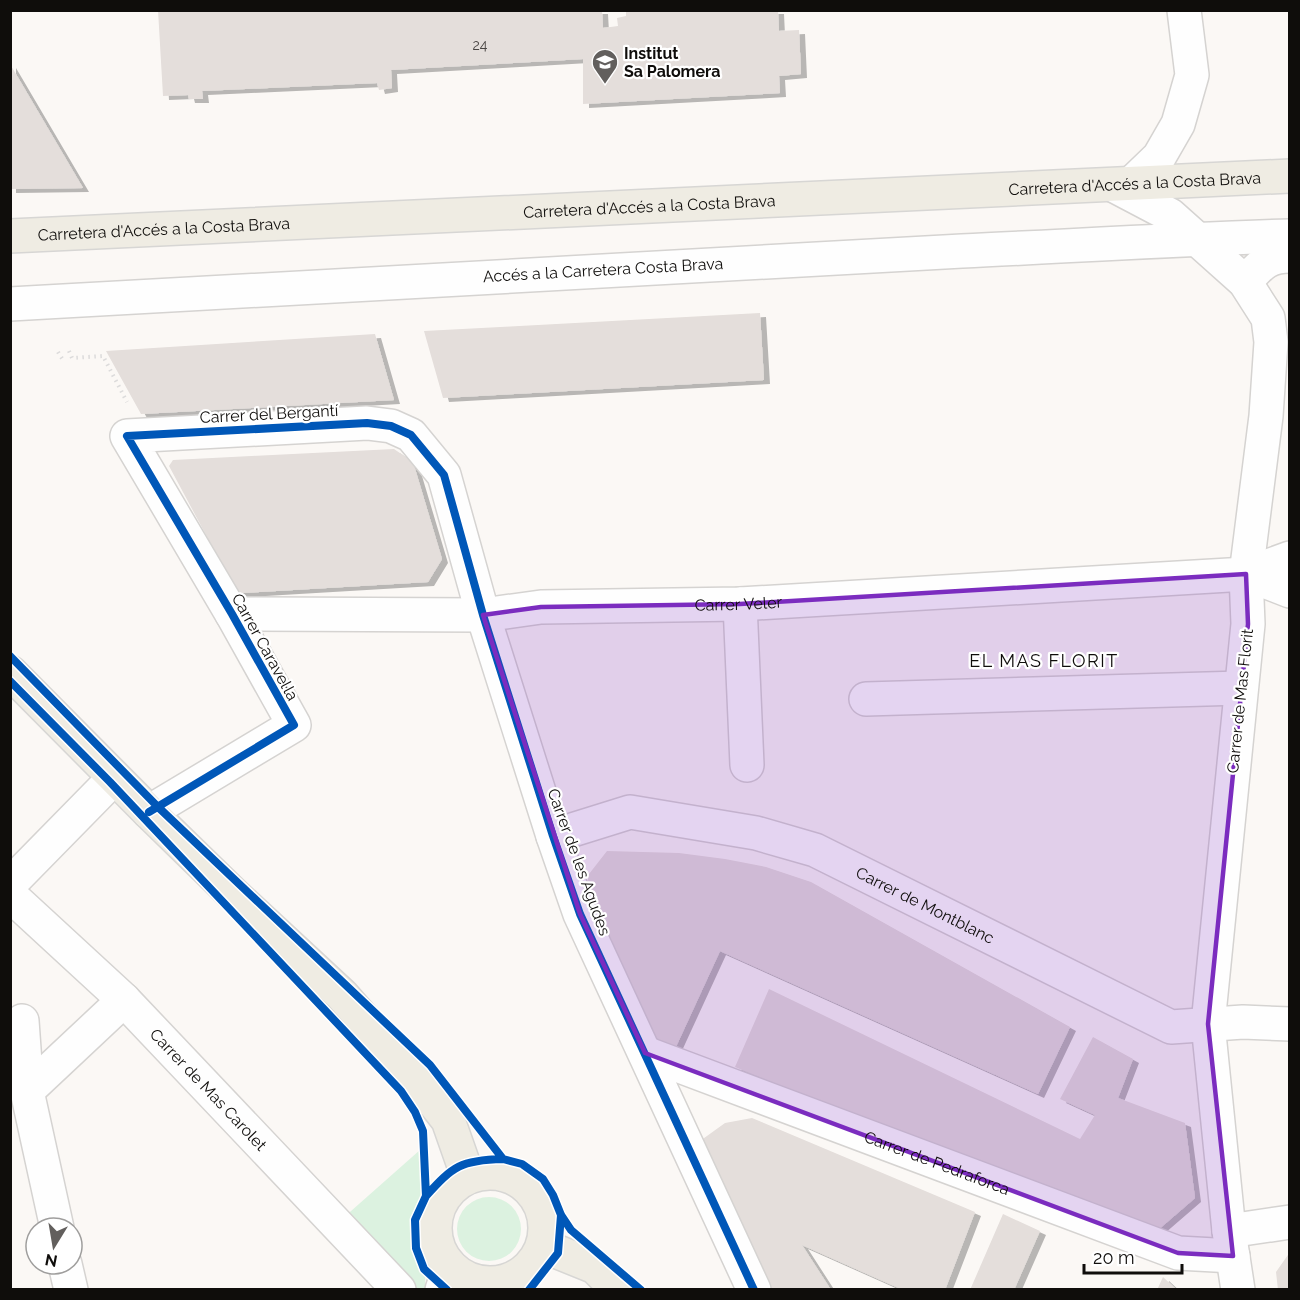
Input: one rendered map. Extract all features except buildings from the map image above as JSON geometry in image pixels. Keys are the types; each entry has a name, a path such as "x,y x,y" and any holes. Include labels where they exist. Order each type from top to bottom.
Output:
{"main road":[{"name":"Carretera d'Accés a la Costa Brava","path":"10,236 1290,176"},
{"path":"10,672 232,893 342,995 414,1077 448,1120 468,1177"},
{"path":"495,1173 510,1176 521,1181 541,1204 546,1221 543,1246 531,1266 521,1274 505,1281 487,1283 466,1278 446,1278 436,1238 435,1221 439,1206 447,1193 468,1177 495,1173"},
{"path":"543,1246 595,1267 618,1290"}],"street":[{"path":"1122,184 1159,156 1178,124 1192,75 1184,10"},
{"name":"Carrer de Mas Florit","path":"1122,184 1170,216 1245,282 1268,318 1271,342 1266,416 1246,574 1248,624 1208,1024 1231,1244 1238,1290"},
{"name":"Accés a la Carretera Costa Brava","path":"10,304 721,262 1195,238 1290,236"},
{"path":"1245,282 1263,263 1276,256 1290,256"},
{"name":"Carrer del Bergantí","path":"127,420 367,423 391,426 411,435"},
{"name":"Carrer Caravel·la","path":"127,420 294,725 149,812"},
{"name":"Carrer de les Agudes","path":"411,435 444,475 483,615 580,914 754,1290"},
{"path":"1246,574 1290,558"},
{"path":"1246,574 1290,591"},
{"name":"Carrer Veler","path":"232,614 483,615 541,608 740,604 1246,574"},
{"path":"740,604 747,765"},
{"path":"866,699 1241,688"},
{"path":"10,884 114,778"},
{"name":"Carrer de Montblanc","path":"553,836 630,812 756,833 815,850 1171,1026 1243,1022 1290,1024"},
{"name":"Carrer de Mas Carolet","path":"10,895 124,1000 399,1290"},
{"path":"27,1091 124,1000"},
{"path":"14,1020 54,1216"},
{"name":"Carrer de Pedraforca","path":"645,1053 1178,1253 1231,1244 1290,1222"}],"path":[{"path":"69,351 72,358 103,356 127,420"},
{"path":"58,352 63,360"}],"highlighted area":[{"path":"1246,574 1248,624 1208,1024 1233,1256 1178,1253 645,1053 580,914 483,615 541,607 740,604"}],"green space":[{"path":"429,1142 425,1289 413,1289 342,1219"},
{"path":"483,1197 495,1197 512,1206 519,1217 521,1229 519,1241 512,1252 495,1261 483,1261 471,1256 462,1247 457,1235 457,1223 462,1211 471,1202"}],"cycle path":[{"path":"149,812 294,725 232,614 127,436 367,423 391,426 411,435 444,475 483,615 580,914 754,1290"},
{"path":"10,656 157,806 430,1065 503,1159 522,1164 543,1179 571,1230 641,1290"},
{"path":"10,681 110,782 401,1091 415,1112 423,1131 426,1196 415,1220 416,1248 424,1269 447,1290"},
{"path":"426,1196 451,1171 467,1163 503,1159"},
{"path":"529,1290 558,1253 561,1215"}],"place":[{"name":"Institut Sa Palomera","path":"605,85"}],"district":[{"name":"EL MAS FLORIT","path":"1044,660"}]}
